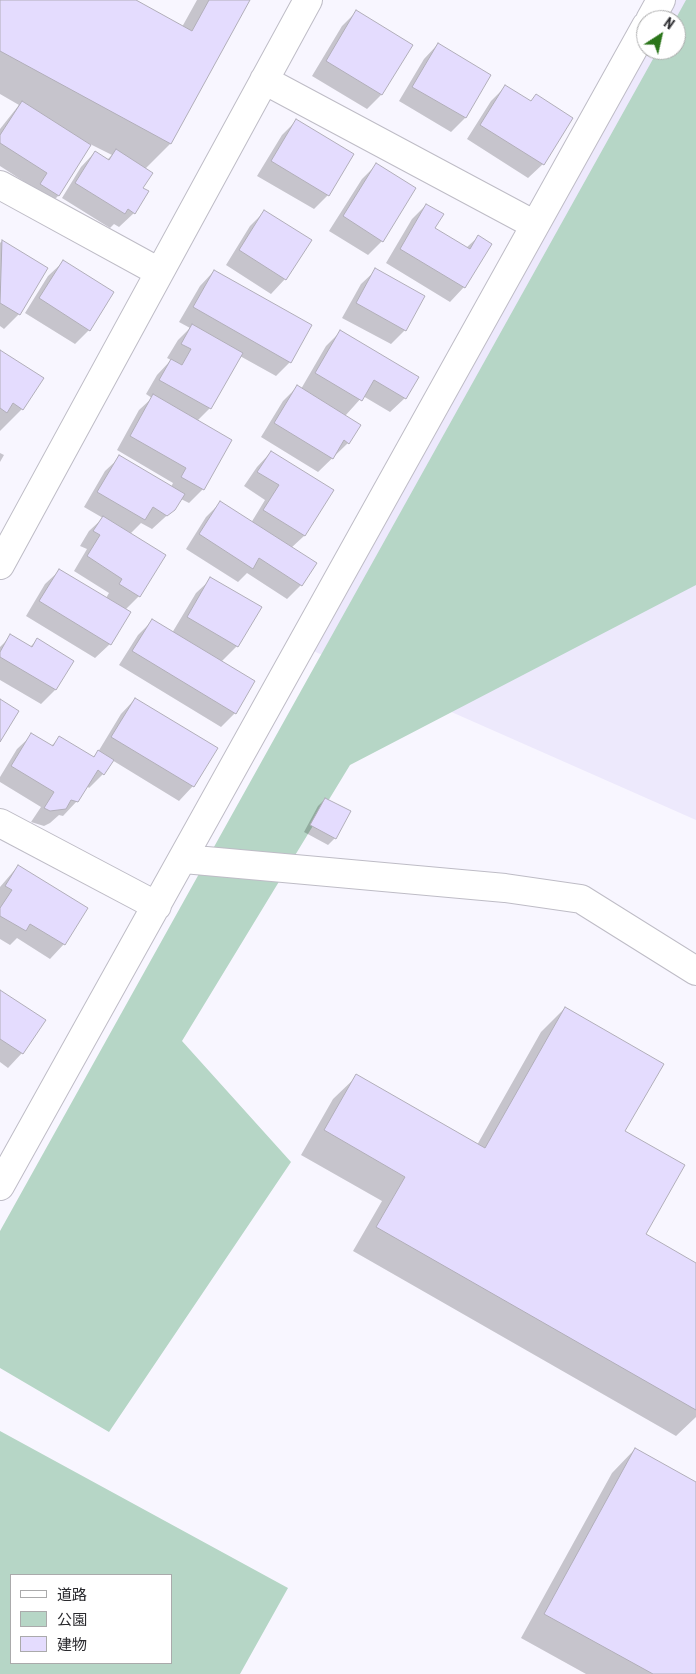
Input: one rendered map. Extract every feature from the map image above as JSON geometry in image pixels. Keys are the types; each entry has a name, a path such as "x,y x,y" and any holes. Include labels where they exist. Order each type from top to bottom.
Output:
{"street":[{"path":"0,565 308,0"},
{"path":"0,1186 636,44"},
{"path":"264,80 536,225"},
{"path":"0,185 159,272"},
{"path":"0,823 157,906"},
{"path":"184,858 505,888 581,899 696,971"}],"shaded area":[{"path":"675,0 696,0 696,820 302,646 640,60 686,60 686,10 669,10"}],"green space":[{"path":"686,0 696,0 696,585 350,765 182,1041 291,1162 109,1432 0,1368 0,1231 652,60 686,60 686,10 680,10"},
{"path":"0,1431 288,1588 240,1674 0,1674"}],"building":[{"path":"0,0 136,0 192,31 209,0 250,0 171,144 0,51"},
{"path":"356,10 413,45 382,95 326,61"},
{"path":"438,43 491,75 466,118 412,87"},
{"path":"505,85 531,101 536,94 573,118 544,165 480,125"},
{"path":"22,101 91,145 59,196 40,184 47,173 0,143 0,135"},
{"path":"296,119 354,154 329,196 271,161"},
{"path":"116,149 153,173 143,188 149,191 135,214 128,209 125,214 75,183 95,151 109,160"},
{"path":"376,163 416,188 383,242 343,216"},
{"path":"426,204 444,214 435,228 470,249 478,235 492,244 465,288 400,249"},
{"path":"264,210 312,240 286,280 239,250"},
{"path":"2,240 48,268 20,315 0,303"},
{"path":"63,260 114,292 90,331 39,298"},
{"path":"375,268 425,296 406,331 356,303"},
{"path":"214,270 312,325 291,363 193,307"},
{"path":"192,324 243,353 211,409 159,380 171,359 182,365 191,349 181,344"},
{"path":"340,330 419,377 406,399 374,380 362,401 315,373"},
{"path":"0,350 44,378 23,410 13,403 7,413 0,408"},
{"path":"297,385 361,425 349,444 344,440 333,459 274,423"},
{"path":"153,394 232,440 204,490 181,477 186,468 130,436"},
{"path":"271,451 334,490 305,536 263,510 279,485 257,472"},
{"path":"119,455 185,494 175,510 167,516 153,507 145,520 97,492"},
{"path":"220,501 317,563 302,586 259,558 253,569 199,534"},
{"path":"103,516 166,555 140,597 119,584 122,579 87,556 100,535 93,531"},
{"path":"59,569 131,612 111,645 39,601"},
{"path":"210,577 262,607 238,647 187,617"},
{"path":"152,619 255,681 236,714 132,651"},
{"path":"10,634 32,647 37,638 74,661 56,690 0,657 0,652"},
{"path":"135,698 218,748 194,787 111,737"},
{"path":"0,699 19,711 0,742"},
{"path":"31,733 53,746 59,736 94,757 98,750 114,760 104,775 98,770 78,802 71,800 66,809 50,811 44,808 54,792 11,766"},
{"path":"325,798 351,811 336,839 310,825"},
{"path":"18,865 88,908 65,945 30,924 26,931 0,916 0,908 12,890 5,886"},
{"path":"0,990 46,1020 23,1054 0,1039"},
{"path":"565,1007 664,1064 625,1131 685,1165 646,1234 696,1263 696,1410 376,1227 405,1177 324,1130 356,1074 485,1148"},
{"path":"635,1448 696,1482 696,1674 653,1674 544,1614"}]}
